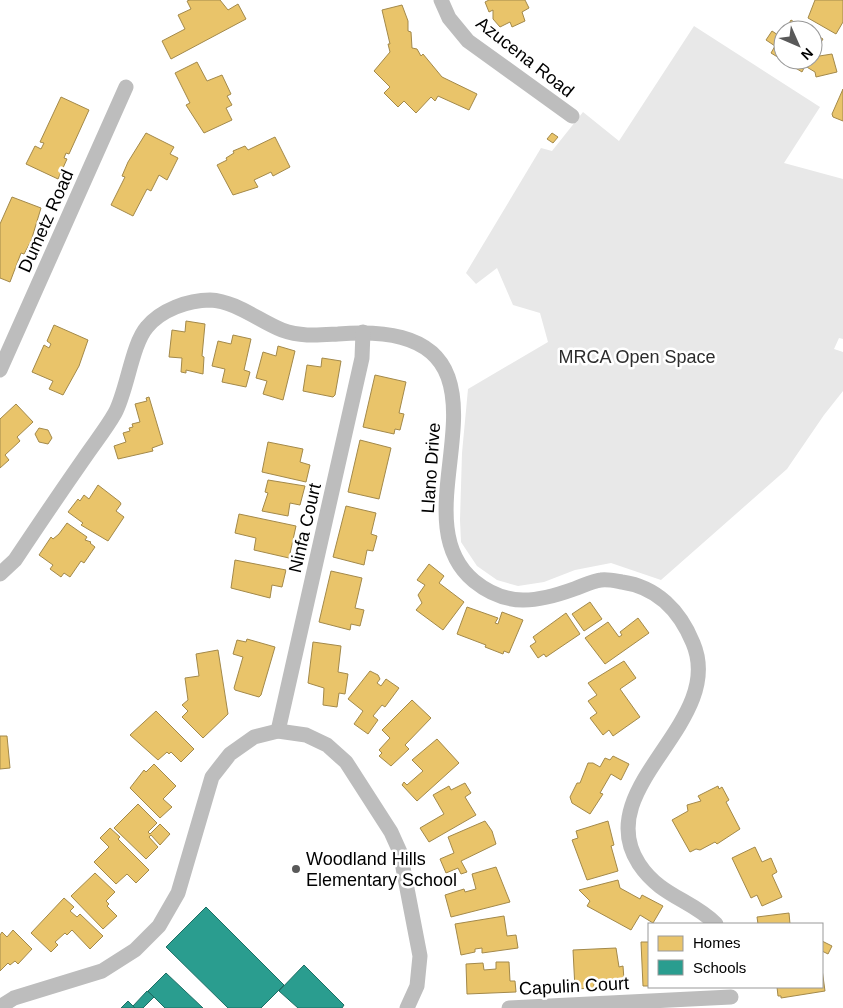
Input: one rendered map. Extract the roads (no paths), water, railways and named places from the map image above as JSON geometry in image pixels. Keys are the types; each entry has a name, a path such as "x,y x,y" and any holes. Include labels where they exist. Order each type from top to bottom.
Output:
{"street":[{"name":"Azucena Road","path":"441,0 450,18 468,41 572,116"},
{"name":"Dumetz Road","path":"0,370 126,87"},
{"name":"Llano Drive","path":"0,574 15,560 116,411 144,330 159,315 188,303 213,300 233,306 282,330 304,336 363,332 406,336 431,352 448,374 454,405 446,523 457,562 474,580 501,597 527,601 548,598 603,579 641,585 666,602 684,623 696,649 699,676 691,704 632,802 626,833 637,861 654,882 672,896 707,915 715,923"},
{"name":"Ninfa Court","path":"278,731 362,358 363,332"},
{"path":"0,1007 14,998 102,971 135,950 159,926 178,893 212,777 230,754 254,737 278,731 306,735 327,745 346,762 391,832 400,852 420,956 417,986 412,1007"},
{"name":"Capulin Court","path":"509,1008 730,997"}],"place":[{"name":"Woodland Hills Elementary School","path":"296,869"}],"park label":[{"name":"MRCA Open Space","path":"637,357"}]}
